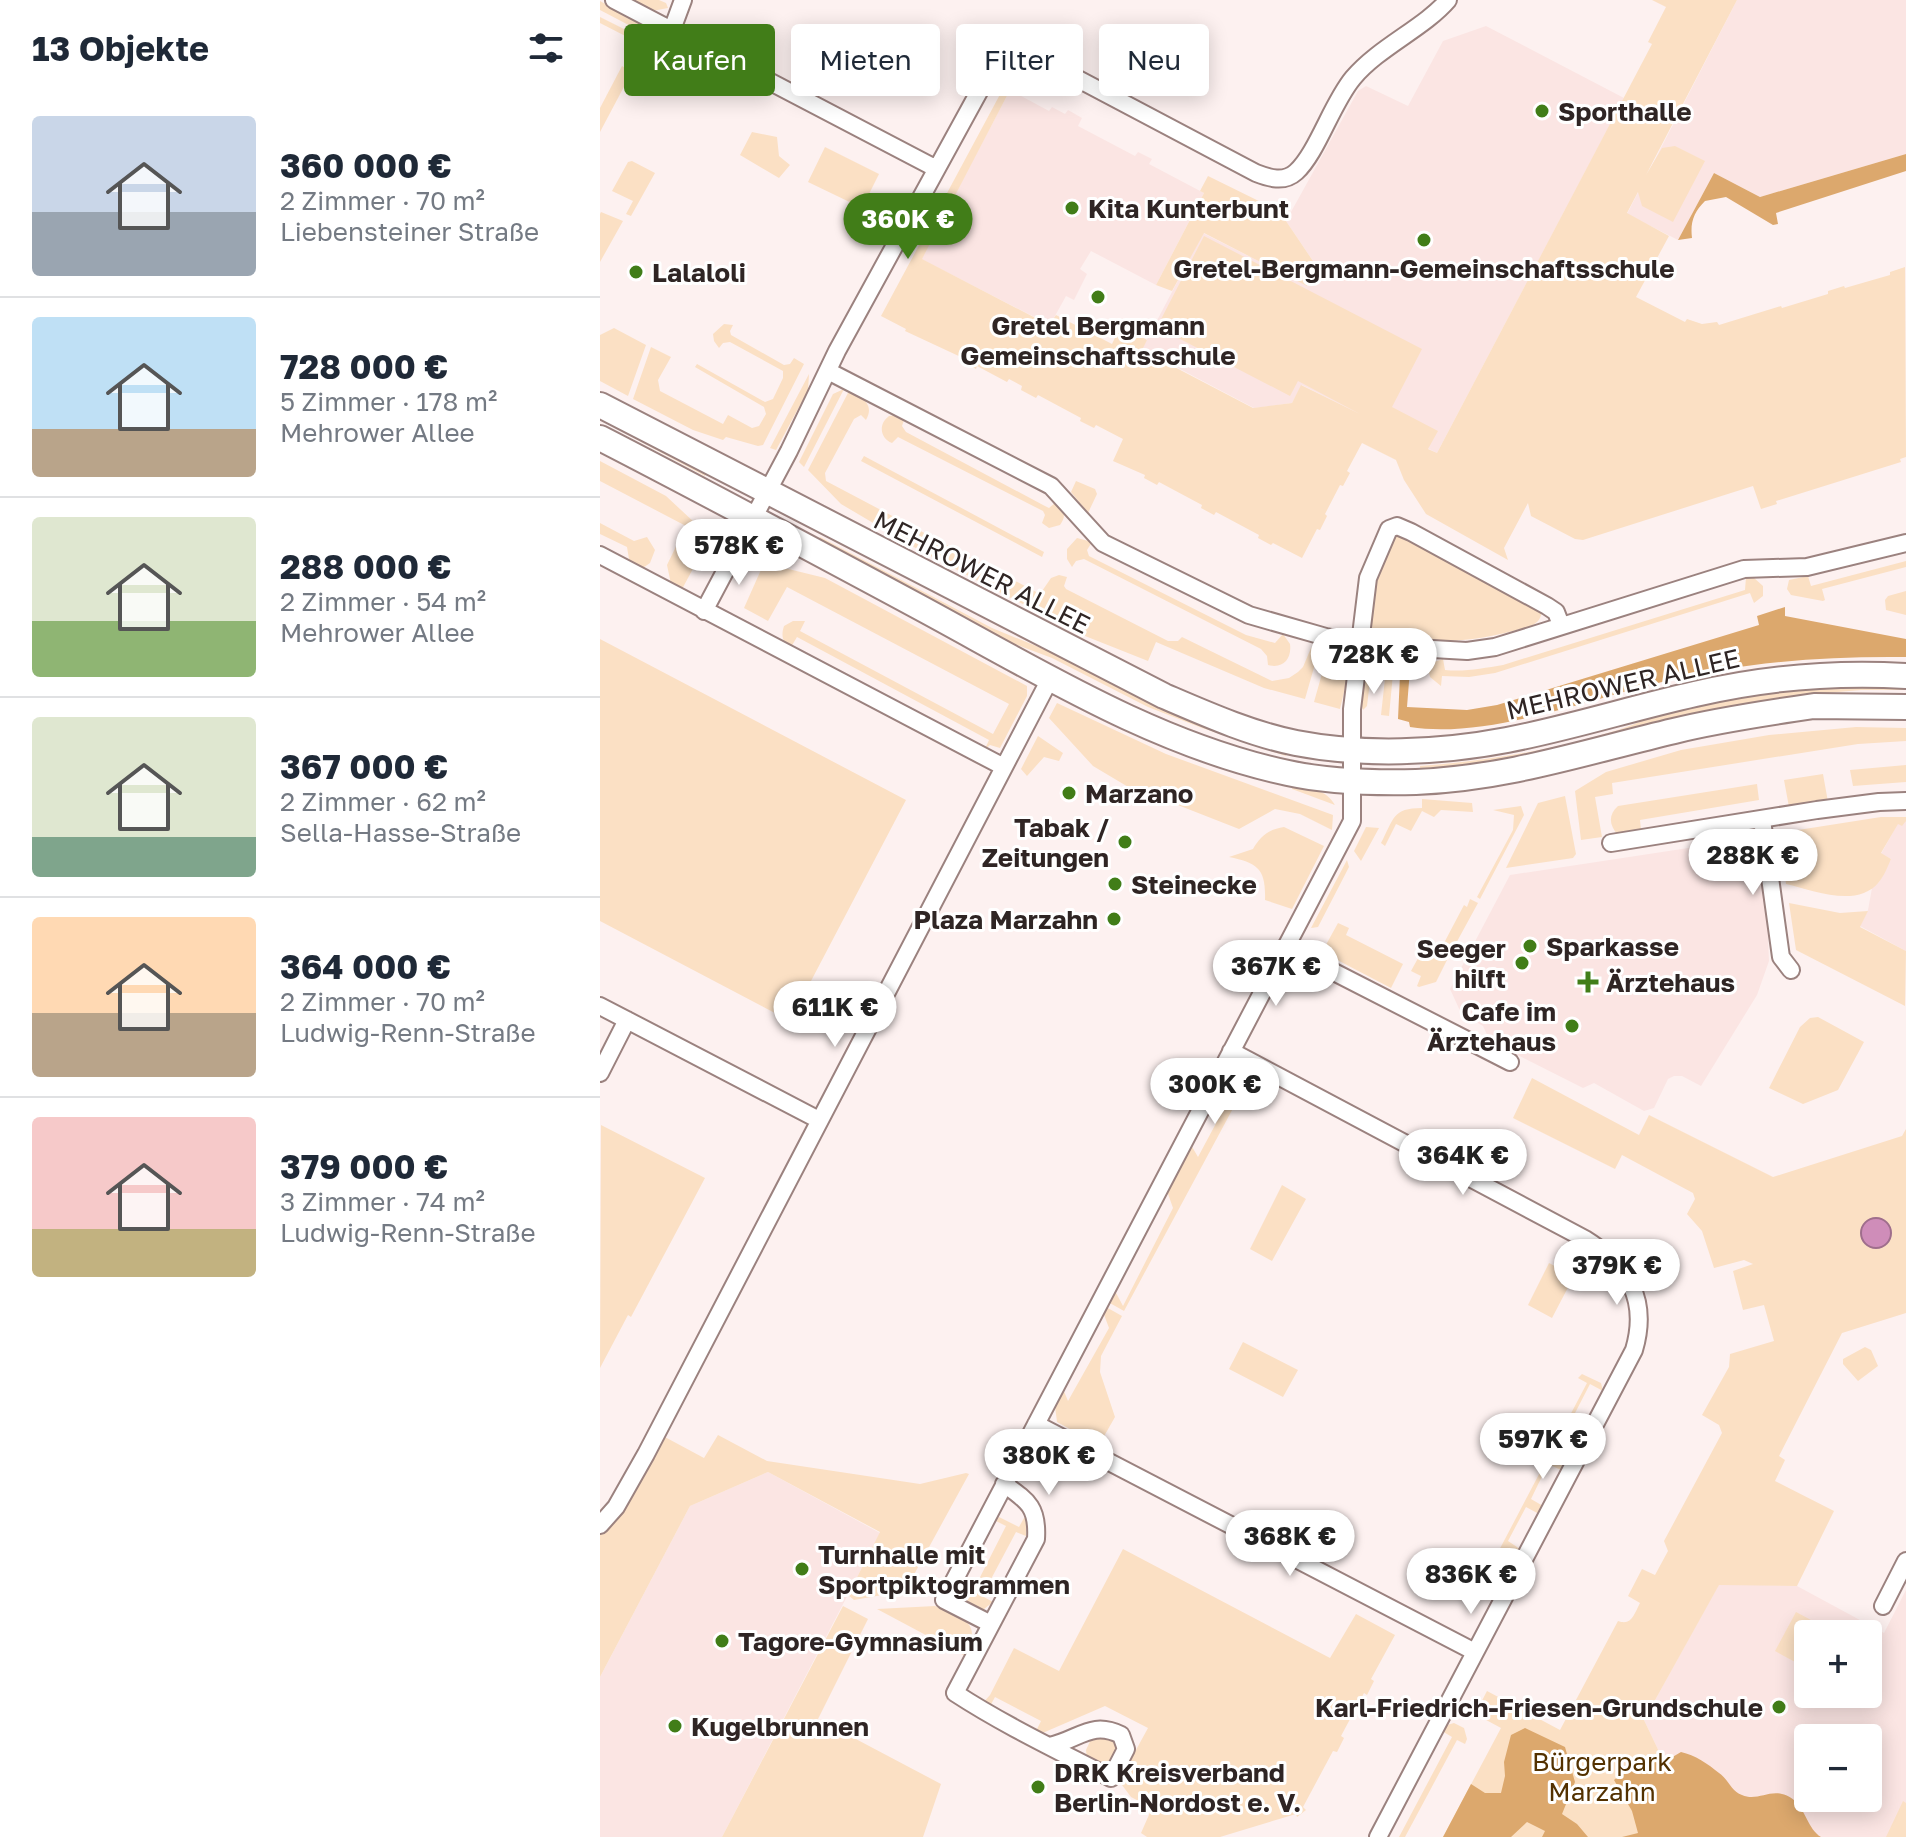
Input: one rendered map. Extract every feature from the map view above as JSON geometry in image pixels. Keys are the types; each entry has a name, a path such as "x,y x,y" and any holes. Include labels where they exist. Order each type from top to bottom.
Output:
{"main road":[{"name":"MEHROWER ALLEE","path":"600,405 1164,696 1196,710 1294,742 1353,749 1423,749 1507,740 1698,693 1757,683 1850,675 1906,676"},
{"path":"600,438 1136,720 1232,758 1288,773 1354,781 1413,782 1484,776 1550,764 1704,724 1794,709 1814,706 1906,707"}],"street":[{"path":"614,0 661,24"},
{"path":"673,24 683,0"},
{"path":"704,611 935,168 991,65 1004,52 1016,49 1031,54 1256,173 1271,179 1283,178 1294,174 1303,164 1339,98 1356,74 1448,0"},
{"path":"775,84 935,168"},
{"path":"828,371 1051,486 1103,543 1249,615 1326,637 1361,643 1467,651 1495,647 1744,569 1807,567 1906,543"},
{"path":"991,1624 944,1600 1352,821 1352,709 1368,578 1389,529 1397,526 1547,606 1556,612 1561,625"},
{"path":"600,555 1004,767"},
{"path":"600,1525 616,1507 646,1454 1051,677"},
{"path":"1611,843 1879,802 1906,801"},
{"path":"1762,820 1781,957 1791,970"},
{"path":"1285,947 1510,1062"},
{"path":"600,1006 819,1120"},
{"path":"600,1073 627,1020"},
{"path":"1231,1051 1585,1239 1612,1259 1630,1282 1638,1307 1640,1330 1634,1350 1447,1711 1378,1837"},
{"path":"1036,1424 1475,1652"},
{"path":"1004,1484 1030,1502 1037,1522 1036,1539 955,1693 1049,1746"},
{"path":"1883,1606 1906,1561"}],"shaded area":[{"name":"Gretel-Bergmann-Gemeinschaftsschule","path":"1737,0 1906,0 1906,154 1760,197 1714,173 1678,240 1627,214"},
{"name":"Gretel-Bergmann-Gemeinschaftsschule","path":"1486,26 1624,98 1437,453 1302,385 1292,403 1254,408 1142,349 1203,233 1308,286 1317,267 1286,221 1358,91 1366,86 1408,106 1443,41"},
{"name":"Kita Kunterbunt","path":"1007,96 1021,96 1049,111 1052,107 1065,114 1068,110 1082,118 1078,126 1135,156 1138,152 1152,159 1149,164 1204,193 1156,285 1091,251 1080,269 1087,274 1074,300 1066,296 1050,325 921,259"},
{"path":"1906,154 1906,171 1776,213 1778,224 1773,225 1726,197 1705,201 1694,218 1692,238 1678,240 1714,173 1760,197"},
{"path":"1785,607 1785,616 1906,639 1906,657 1814,659 1722,670 1662,682 1536,716 1471,728 1410,727 1409,722 1398,719 1401,653 1407,656 1410,669 1407,707 1467,710 1497,705 1759,625 1757,616"},
{"path":"1906,821 1906,951 1860,926 1868,910 1872,888 1879,882 1891,859 1881,854 1898,823"},
{"path":"1754,838 1767,915 1769,961 1757,995 1701,1086 1682,1076 1674,1076 1668,1079 1654,1108 1644,1111 1594,1083 1583,1088 1490,1041 1483,1026 1461,1013 1450,989 1510,875"},
{"path":"1876,1218 1887,1222 1891,1233 1887,1244 1876,1248 1865,1244 1861,1233 1865,1222"},
{"name":"Tagore-Gymnasium","path":"768,1472 880,1533 722,1837 600,1837 600,1677 690,1506"},
{"name":"Karl-Friedrich-Friesen-Grundschule","path":"1719,1584 1797,1586 1860,1620 1794,1620 1794,1708 1882,1708 1882,1632 1906,1590 1906,1837 1802,1837 1664,1762 1644,1720"},
{"path":"1525,1728 1565,1747 1575,1782 1562,1814 1577,1824 1588,1837 1542,1837 1545,1831 1527,1822 1511,1837 1443,1837 1471,1784 1485,1793 1501,1793 1511,1735"},
{"path":"1681,1752 1710,1766 1742,1795 1755,1797 1774,1793 1787,1796 1794,1800 1794,1812 1803,1812 1821,1837 1622,1837 1638,1833 1632,1811 1614,1780 1644,1758 1657,1758 1664,1762"}],"green space":[{"path":"632,0 659,0 666,3 668,8 652,11"},
{"path":"1652,0 1737,0 1646,175 1662,148 1675,146 1705,161 1673,222 1642,206 1638,192 1627,213 1669,236 1636,297 1685,322 1687,319 1702,324 1717,322 1719,325 1890,275 1890,272 1905,267 1906,457 1900,459 1901,462 1776,501 1777,504 1761,509 1753,486 1583,540 1575,539 1531,516 1528,503 1504,548 1508,560 1426,514 1404,480 1396,460 1362,443 1347,471 1350,473 1343,486 1340,485 1320,530 1317,529 1302,558 1273,543 1271,545 1258,538 1259,535 1216,512 1214,515 1201,508 1202,505 1159,482 1157,485 1144,478 1145,475 1113,461 1123,439 1096,425 1094,428 1080,421 1081,418 1038,395 1036,398 1009,379 1007,382 977,366 976,369 962,361 963,358 905,331 881,316 999,96 1007,96 922,259 1049,325 1056,315 1112,344 1121,325 1147,340 1142,350 1253,408 1292,403 1301,385 1360,414 1298,381 1290,396 1157,327 1204,236 1422,349 1392,407 1438,431 1428,449 1437,453 1652,44 1648,42 1666,7"},
{"path":"600,1 642,24 627,24 600,10"},
{"path":"600,17 624,29 624,35 600,23"},
{"path":"622,66 624,87 600,132 600,108"},
{"path":"752,132 777,137 779,156 790,165 779,178 740,155"},
{"path":"825,147 879,174 862,208 808,182"},
{"path":"632,161 655,173 631,216 626,214 633,201 612,191 628,162"},
{"path":"1208,176 1289,216 1286,221 1317,267 1307,286 1204,233 1172,291 1156,285 1204,193 1200,191"},
{"path":"600,214 623,221 600,262"},
{"path":"724,324 733,325 731,335 784,365 790,364 794,358 804,364 763,445 726,437 723,440 693,430 633,399 651,347 671,357 658,380 660,391 723,424 728,415 752,428 759,426 766,414 764,407 695,367 697,364 765,402 773,399 783,371 730,342 723,343 719,348 713,334"},
{"path":"614,328 646,345 628,396 600,381 600,335"},
{"path":"809,374 808,390 776,450 770,448"},
{"path":"844,389 804,467 799,462 833,394"},
{"path":"849,391 866,402 868,414 866,420 861,415 854,419 825,473 826,481 1040,594 1051,578 1059,575 1067,577 1066,589 1168,641 1178,641 1182,637 1272,681 1289,678 1298,672 1311,648 1321,643 1305,699 1264,688 1156,642 1148,661 1080,634 919,550 841,504 808,470"},
{"path":"600,412 708,469 705,476 600,420"},
{"path":"896,415 904,420 902,426 906,432 1049,508 1056,502 1064,513 1060,525 1049,528 1042,523 1043,511 898,437 892,443 888,441 883,434 883,423 889,416"},
{"path":"864,456 1044,552 1042,557 861,461"},
{"path":"600,461 666,496 710,537 681,591 671,584 667,565 686,526 600,481"},
{"path":"1076,481 1095,489 1097,494 1088,513 1071,492"},
{"path":"600,523 634,541 647,537 655,550 650,563 640,570 630,565 627,547 600,534"},
{"path":"1393,535 1402,536 1542,612 1540,618 1528,627 1469,639 1425,640 1392,637 1378,632 1369,625 1369,594"},
{"path":"820,537 992,628 1288,749 1286,756 1148,707 1052,658 993,636 817,543"},
{"path":"1077,538 1092,542 1087,550 1089,556 1246,635 1275,643 1283,634 1290,644 1288,658 1278,666 1268,665 1267,656 1261,649 1084,559 1076,561 1072,567 1067,559 1067,549"},
{"path":"765,545 796,554 793,560 758,549"},
{"path":"1906,561 1906,567 1822,589 1823,601 1791,595 1787,589 1789,580 1808,576 1811,586"},
{"path":"764,563 825,578 1027,686 1027,696 1000,748 990,745 985,749 989,740 797,637 791,647 788,645 783,638 784,626 793,621 805,621 800,631 993,734 1009,704 787,587 768,621 744,608"},
{"path":"1746,577 1753,577 1763,586 1763,596 1754,603 1750,593 1495,673 1469,677 1442,676 1441,686 1430,677 1428,667 1443,659 1445,670 1503,665 1745,590"},
{"path":"1906,591 1906,615 1886,610 1885,600 1888,596"},
{"path":"600,639 906,800 790,1021 600,921"},
{"path":"1330,645 1338,650 1346,664 1340,709 1314,702"},
{"path":"1388,651 1395,652 1389,716 1381,715"},
{"path":"1373,656 1367,706 1363,710 1361,682"},
{"path":"1906,684 1906,690 1803,695 1548,754 1420,773 1420,766 1545,749 1618,730 1673,709 1709,701 1793,690"},
{"path":"1057,703 1166,754 1333,815 1332,830 1300,814 1275,809 1239,829 1165,800 1140,794 1093,766 1049,718"},
{"path":"1856,727 1906,728 1906,741 1858,744 1612,783 1613,794 1595,797 1602,837 1581,840 1575,791 1606,772 1681,750 1769,735"},
{"path":"1038,736 1063,753 1059,761 1044,757 1027,776 1021,769"},
{"path":"1906,765 1906,782 1853,786 1850,770"},
{"path":"1823,774 1828,802 1789,807 1784,780"},
{"path":"1292,784 1322,792 1335,805 1292,789"},
{"path":"1757,784 1759,800 1640,820 1641,830 1618,835 1611,824 1611,816 1618,806"},
{"path":"1565,796 1576,854 1573,858 1506,868 1538,803"},
{"path":"1422,799 1472,803 1473,812 1441,810 1434,817 1422,811 1411,831 1396,824 1385,846 1381,843 1395,816 1405,810 1422,808"},
{"path":"1521,806 1524,815 1480,899 1477,897 1513,830 1514,815 1493,810"},
{"path":"1881,817 1906,817 1906,821 1902,826 1898,824 1881,853 1891,859 1881,880 1870,890 1847,896 1786,884 1779,833"},
{"path":"1284,827 1324,846 1292,909 1265,900 1264,881 1258,869 1229,857 1253,849 1266,834"},
{"path":"1366,827 1379,828 1361,861 1354,851"},
{"path":"1347,860 1349,867 1318,927 1311,928"},
{"path":"1470,899 1478,903 1454,947 1444,943 1464,905 1467,907"},
{"path":"1789,903 1840,913 1868,911 1860,927 1906,951 1905,1006 1796,950"},
{"path":"1338,923 1349,928 1346,935 1403,964 1391,988 1322,952"},
{"path":"1428,940 1451,952 1436,982 1419,987 1421,976 1411,971"},
{"path":"1818,1017 1864,1042 1838,1090 1803,1104 1769,1088 1800,1027 1810,1018"},
{"path":"1235,1073 1252,1073 1124,1311 1108,1302 1115,1291 1123,1306 1173,1208 1167,1191 1191,1145 1198,1157 1221,1114 1216,1100 1223,1084"},
{"name":"Bürgerpark Marzahn","path":"1532,1078 1639,1135 1649,1115 1773,1177 1902,1136 1906,1129 1906,1313 1842,1333 1779,1456 1785,1460 1775,1481 1834,1511 1797,1586 1719,1585 1644,1720 1664,1762 1802,1837 1443,1837 1501,1728 1475,1714 1487,1691 1560,1730 1618,1621 1626,1622 1634,1615 1640,1603 1628,1596 1642,1569 1655,1575 1668,1551 1664,1541 1722,1433 1719,1425 1702,1415 1729,1367 1730,1354 1774,1341 1764,1305 1743,1310 1733,1271 1753,1264 1744,1260 1714,1268 1702,1231 1687,1214 1695,1199 1693,1193 1622,1155 1615,1169 1513,1118","holes":["1878,1218 1891,1233 1886,1245 1864,1243 1861,1233"]},
{"path":"601,1125 705,1178 631,1317 628,1315 600,1368"},
{"path":"1282,1185 1306,1199 1272,1261 1250,1249"},
{"path":"1549,1263 1574,1276 1552,1318 1528,1305"},
{"path":"1106,1307 1122,1316 1101,1356 1100,1372 1115,1417 1099,1445 1057,1422 1055,1406 1063,1389 1068,1401 1109,1328 1103,1312"},
{"path":"1243,1342 1298,1370 1283,1397 1229,1369"},
{"path":"1865,1347 1871,1350 1878,1366 1858,1381 1843,1364 1843,1359"},
{"path":"1582,1374 1601,1383 1603,1391 1590,1384 1574,1415 1587,1422 1585,1427 1572,1420 1552,1457 1565,1464 1561,1470 1548,1464 1531,1499 1543,1506 1539,1514 1526,1507 1508,1541 1520,1549 1517,1555 1504,1549 1491,1576 1502,1582 1500,1588 1476,1580 1475,1572 1485,1577 1587,1383 1578,1378"},
{"path":"718,1435 767,1461 920,1484 969,1474 905,1591 854,1600 848,1595 880,1532 768,1472 690,1506 600,1677 600,1535 619,1514 663,1436 704,1458"},
{"path":"999,1517 1019,1527 1024,1518 1027,1519 1026,1536 1016,1532 982,1596 993,1602 984,1609 972,1608 963,1600 962,1586 973,1591 1006,1526 996,1521"},
{"path":"1123,1549 1330,1658 1356,1614 1395,1635 1371,1679 1374,1681 1367,1695 1364,1693 1341,1736 1344,1738 1337,1752 1333,1751 1303,1807 1306,1810 1297,1817 1296,1814 1220,1837 1147,1837 1141,1833 1152,1808 1131,1797 1119,1781 1148,1728 1105,1706 1038,1735 1035,1733 1041,1721 995,1697 989,1708 982,1704 990,1695 1014,1648 1059,1671"},
{"path":"843,1606 868,1619 818,1719 941,1784 923,1837 722,1837"},
{"path":"935,1606 962,1619 971,1628 972,1635 965,1656 877,1609"},
{"path":"1796,1612 1811,1620 1794,1620 1794,1661 1775,1651"},
{"path":"1454,1723 1464,1728 1465,1744 1457,1740 1405,1837 1399,1837 1452,1737 1442,1731"},
{"path":"1103,1732 1117,1740 1117,1745 1112,1760 1101,1767 1087,1759 1086,1750 1092,1737"},
{"path":"1903,1801 1906,1803 1906,1837 1886,1837"}],"place":[{"name":"Sporthalle","path":"1542,111"},
{"name":"Kita Kunterbunt","path":"1072,208"},
{"name":"Gretel-Bergmann-Gemeinschaftsschule","path":"1424,240"},
{"name":"Lalaloli","path":"636,272"},
{"name":"Gretel Bergmann Gemeinschaftsschule","path":"1098,297"},
{"name":"Marzano","path":"1069,793"},
{"name":"Tabak / Zeitungen","path":"1125,842"},
{"name":"Steinecke","path":"1115,884"},
{"name":"Plaza Marzahn","path":"1114,919"},
{"name":"Sparkasse","path":"1530,946"},
{"name":"Seeger hilft","path":"1522,963"},
{"name":"Ärztehaus","path":"1588,982"},
{"name":"Cafe im Ärztehaus","path":"1572,1026"},
{"name":"Turnhalle mit Sportpiktogrammen","path":"802,1569"},
{"name":"Tagore-Gymnasium","path":"722,1641"},
{"name":"Karl-Friedrich-Friesen-Grundschule","path":"1779,1707"},
{"name":"Kugelbrunnen","path":"675,1726"},
{"name":"DRK Kreisverband Berlin-Nordost e. V.","path":"1038,1787"}]}
